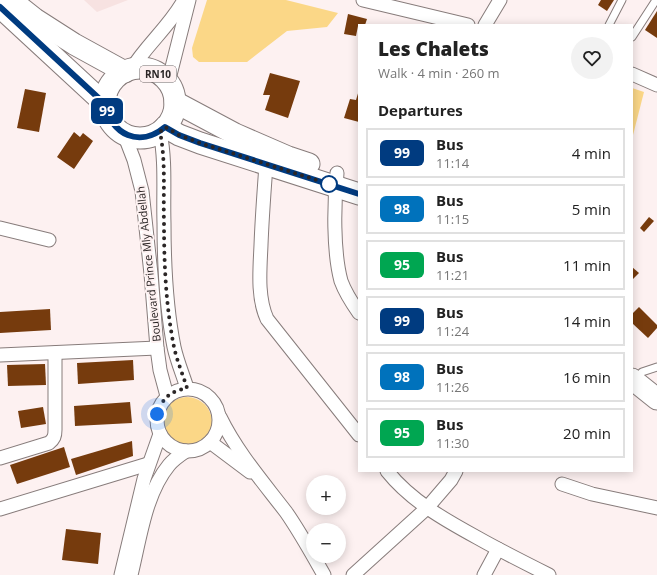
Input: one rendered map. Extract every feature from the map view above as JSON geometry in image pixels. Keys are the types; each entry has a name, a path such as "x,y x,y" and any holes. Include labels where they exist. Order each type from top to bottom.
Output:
{"main road":[{"name":"RN10","path":"11,0 35,19 74,44 128,71"},
{"path":"0,7 105,104 111,121 116,128 124,134 136,138 148,137 163,130 173,116 171,92"},
{"name":"RN10","path":"105,104 107,94 117,77 128,71 139,68 153,71 165,79 171,92 235,134 336,180 358,193"},
{"name":"RN10","path":"163,130 266,165 336,180 358,180"},
{"path":"644,373 657,399"}],"street":[{"path":"128,71 152,44 184,0"},
{"path":"171,92 190,0"},
{"path":"363,0 464,24"},
{"path":"486,24 500,0"},
{"path":"633,74 657,85"},
{"name":"Boulevard Prince Mly Abdellah","path":"163,130 164,224 169,319 175,349 187,388"},
{"name":"Boulevard Prince Mly Abdellah","path":"124,134 134,160 142,191 157,348 160,370 167,396"},
{"path":"266,165 260,269 263,310 268,319 358,435"},
{"path":"336,180 335,225 338,259 342,282 351,302 358,312"},
{"path":"0,228 49,240"},
{"path":"0,355 157,348"},
{"path":"0,458 49,443 55,435 55,352"},
{"path":"220,417 216,435 203,448 195,451 178,450 170,446 160,434 157,424 157,414 161,404 167,396 176,390 187,388 205,393 218,408 225,428 258,477 286,513 306,543 324,575"},
{"path":"131,575 134,543 148,464 160,434"},
{"path":"210,442 258,477"},
{"path":"121,575 156,485 170,463 186,451"},
{"path":"0,509 148,464"},
{"path":"388,472 409,494 427,508 498,549 549,575"},
{"path":"353,575 427,508 451,480 455,472"},
{"path":"562,484 592,494 657,508"},
{"path":"484,575 498,549"}],"lane":[{"path":"609,24 622,0"},
{"path":"633,35 656,0"}],"shaded area":[{"path":"84,0 128,0 97,12"},
{"path":"207,0 286,0 338,13 327,27 287,31 247,62 199,62 193,57 192,48"},
{"path":"633,88 644,92 633,135"},
{"path":"182,397 192,397 205,404 212,417 212,427 205,440 192,447 182,447 173,443 166,436 162,427 162,417 166,408 173,401"}],"building":[{"path":"601,0 614,0 607,11 598,5"},
{"path":"657,11 657,38 645,30"},
{"path":"348,14 367,19 365,24 358,24 356,36 344,34"},
{"path":"270,73 300,81 288,118 265,110 270,95 263,95"},
{"path":"25,89 46,93 39,132 17,128"},
{"path":"358,93 358,122 344,118 350,99 356,100"},
{"path":"74,132 80,137 83,133 93,141 74,169 57,157"},
{"path":"649,217 654,221 644,232 640,228"},
{"path":"633,268 639,273 633,279"},
{"path":"639,307 657,325 657,328 648,338 633,324 633,313"},
{"path":"50,309 51,330 0,333 0,312"},
{"path":"133,360 134,380 78,384 77,363"},
{"path":"45,364 46,385 8,386 7,365"},
{"path":"130,402 132,423 75,426 74,406"},
{"path":"43,407 46,424 21,428 18,411"},
{"path":"132,441 133,456 76,475 71,459"},
{"path":"64,447 70,467 17,484 10,465"},
{"path":"66,529 101,533 98,564 62,560"}],"bus line":[{"name":"99","path":"0,7 105,104 111,121 116,128 124,134 136,138 148,137 160,132 165,127 179,135 200,143 358,194"}],"route":[{"path":"157,414 161,404 167,396 176,390 187,388 175,349 169,319 164,224 164,155 160,132 165,127 179,135 200,143 329,184"}]}
